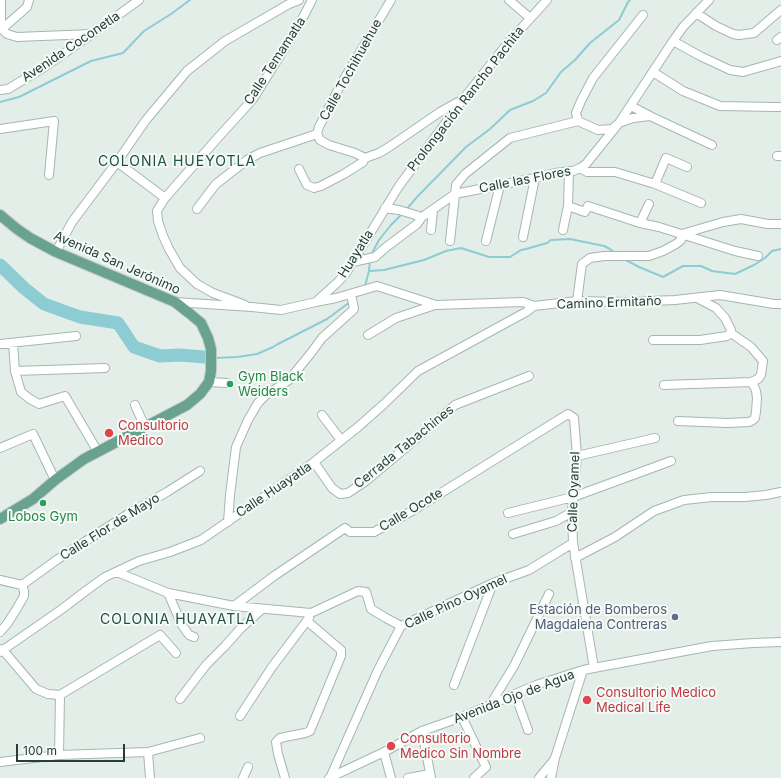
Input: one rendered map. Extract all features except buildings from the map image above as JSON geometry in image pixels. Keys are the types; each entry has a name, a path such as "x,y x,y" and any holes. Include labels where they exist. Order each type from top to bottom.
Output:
{"main road":[{"name":"Avenida San Jerónimo","path":"0,216 30,238 56,252 175,302 189,313 201,323 208,338 212,359 209,382"},
{"path":"0,519 33,499 55,480 84,459 187,405 200,394 209,382"}],"street":[{"path":"1,0 0,20 2,29 7,34 17,38 92,34"},
{"path":"2,29 27,7 29,0"},
{"name":"Avenida Coconetla","path":"0,90 8,89 43,68 139,0"},
{"path":"56,252 72,222 146,120 187,71 225,41 289,4 299,0"},
{"name":"Calle Temamatla","path":"252,307 213,293 197,284 180,268 169,250 158,221 157,211 165,198 253,99 299,25 312,0"},
{"path":"509,0 530,18"},
{"name":"Prolongación Rancho Pachita","path":"387,205 399,186 464,98 530,18 547,0"},
{"name":"Calle las Flores","path":"353,262 375,257 417,224 422,217 455,194 555,173 573,171 586,164 619,123 683,27 709,0"},
{"name":"Calle Tochihuehue","path":"365,158 329,145 320,140 317,134 319,127 341,84 389,1"},
{"path":"696,13 716,26 738,35 754,33 781,10"},
{"path":"578,122 576,113 593,78 643,15"},
{"path":"673,41 730,70 743,72 781,61"},
{"path":"653,72 683,91 720,106 781,106"},
{"path":"298,170 307,185 314,188 321,186 363,162 365,158 389,147 440,112 464,98"},
{"path":"631,106 712,145"},
{"path":"450,241 456,185 465,174 510,138 578,122 598,130 612,129 619,123 633,118 650,116"},
{"path":"0,129 54,121 49,175"},
{"path":"197,209 216,184 247,160 260,153 317,134"},
{"path":"655,184 666,158 687,167"},
{"path":"117,162 165,198"},
{"path":"580,168 587,172 615,172 655,184 701,203"},
{"path":"563,230 568,206 569,171"},
{"path":"523,236 535,178"},
{"path":"486,241 500,185"},
{"path":"640,223 649,204"},
{"path":"387,205 422,217"},
{"name":"Huayatla","path":"316,302 338,282 353,262 387,205"},
{"path":"568,206 585,212 588,206 735,251 758,256"},
{"path":"431,230 433,210"},
{"path":"681,234 723,222 741,219 768,224 781,224"},
{"path":"576,301 582,264 590,258 604,256 649,256 676,244 681,240 681,234"},
{"name":"Camino Ermitaño","path":"252,307 281,310 336,298 377,286 436,305 523,302 534,306 576,301 625,302 675,300 720,295 781,304"},
{"path":"228,522 236,447 248,420 258,403 266,395 289,380 322,338 354,309 351,294"},
{"path":"664,385 751,382 758,379 761,375 763,361 751,347 731,333 725,318 716,308 698,298"},
{"path":"175,302 252,307"},
{"path":"368,335 396,318 436,305"},
{"name":"Calle Huayatla","path":"1,650 62,609 105,577 139,561 170,552 201,540 314,462 358,427 418,371 526,312 534,306"},
{"path":"653,340 700,340 727,336 731,333"},
{"path":"0,344 76,336"},
{"path":"13,343 15,371 21,392 38,404 65,396 98,452"},
{"path":"15,371 105,368"},
{"name":"Cerrada Tabachines","path":"314,462 332,488 340,494 348,493 403,450 455,404 529,376"},
{"path":"209,382 227,383"},
{"path":"678,421 727,423 749,422 753,420 755,418 757,398 756,391 751,382"},
{"path":"135,405 145,426"},
{"name":"Calle Oyamel","path":"568,414 574,418 577,456 572,512 573,543 594,668"},
{"name":"Calle Ocote","path":"234,606 274,576 345,528 350,532 374,532 412,511 568,414"},
{"path":"322,415 341,440"},
{"path":"0,448 33,434 55,480"},
{"path":"577,456 655,438"},
{"path":"508,513 573,497 671,461"},
{"name":"Calle Flor de Mayo","path":"22,586 58,559 128,514 200,471"},
{"path":"575,558 615,537 654,511 684,500 745,497 781,492"},
{"path":"513,534 556,521 572,512"},
{"name":"Calle Pino Oyamel","path":"329,778 378,670 401,626 493,583 529,570 573,543"},
{"path":"117,572 168,593 234,606 311,614 358,591 366,592 371,609 401,626"},
{"path":"0,580 22,586 24,591 24,596 7,624 0,632"},
{"path":"454,685 493,583"},
{"path":"168,593 182,626 189,635 194,637"},
{"path":"490,705 514,666 549,594"},
{"path":"180,699 206,665 241,628 262,609"},
{"path":"240,716 311,614"},
{"path":"285,778 276,742 280,738 305,734 310,731 341,656 342,650 307,621"},
{"path":"1,650 36,689 48,694 60,695 160,635 176,653"},
{"name":"Avenida Ojo de Agua","path":"329,778 384,752 422,731 462,717 536,685 583,670 712,646 781,642"},
{"path":"551,778 555,758 583,670"},
{"path":"515,694 528,730"},
{"path":"58,755 60,695"},
{"path":"462,717 486,767 474,778"},
{"path":"408,778 431,776 422,731"},
{"path":"0,762 58,755 148,752 200,738"},
{"path":"148,752 150,778"},
{"path":"384,752 392,778"},
{"path":"539,778 555,758"},
{"path":"243,778 248,767"}],"waterway":[{"path":"0,102 19,97 91,61 123,53 144,31 190,0"},
{"path":"406,210 466,147 490,129 510,110 533,101 546,93 561,72 575,60 590,43 619,20 630,0"},
{"path":"371,255 379,240 403,213"},
{"path":"365,286 369,271 384,270 424,260 446,251 461,248 489,257 510,257 521,250 547,243 551,240 570,239 604,246 615,253"},
{"path":"624,259 663,277 683,266 701,266 712,271 735,274 754,265 765,258 772,251 781,249"},
{"path":"369,271 370,260"},
{"path":"0,265 24,288 44,304 80,317 118,323 134,347 160,356 179,355 205,357"},
{"path":"216,358 257,354 327,319 350,302"}],"place":[{"name":"Gym Black Weiders","path":"230,384"},
{"name":"Consultorio Medico","path":"109,433"},
{"name":"Lobos Gym","path":"43,503"},
{"name":"Estación de Bomberos Magdalena Contreras","path":"675,617"},
{"name":"Consultorio Medico Medical Life","path":"587,700"},
{"name":"Consultorio Medico Sin Nombre","path":"391,746"}],"district":[{"name":"COLONIA HUEYOTLA","path":"177,162"},
{"name":"COLONIA HUAYATLA","path":"178,620"}]}
